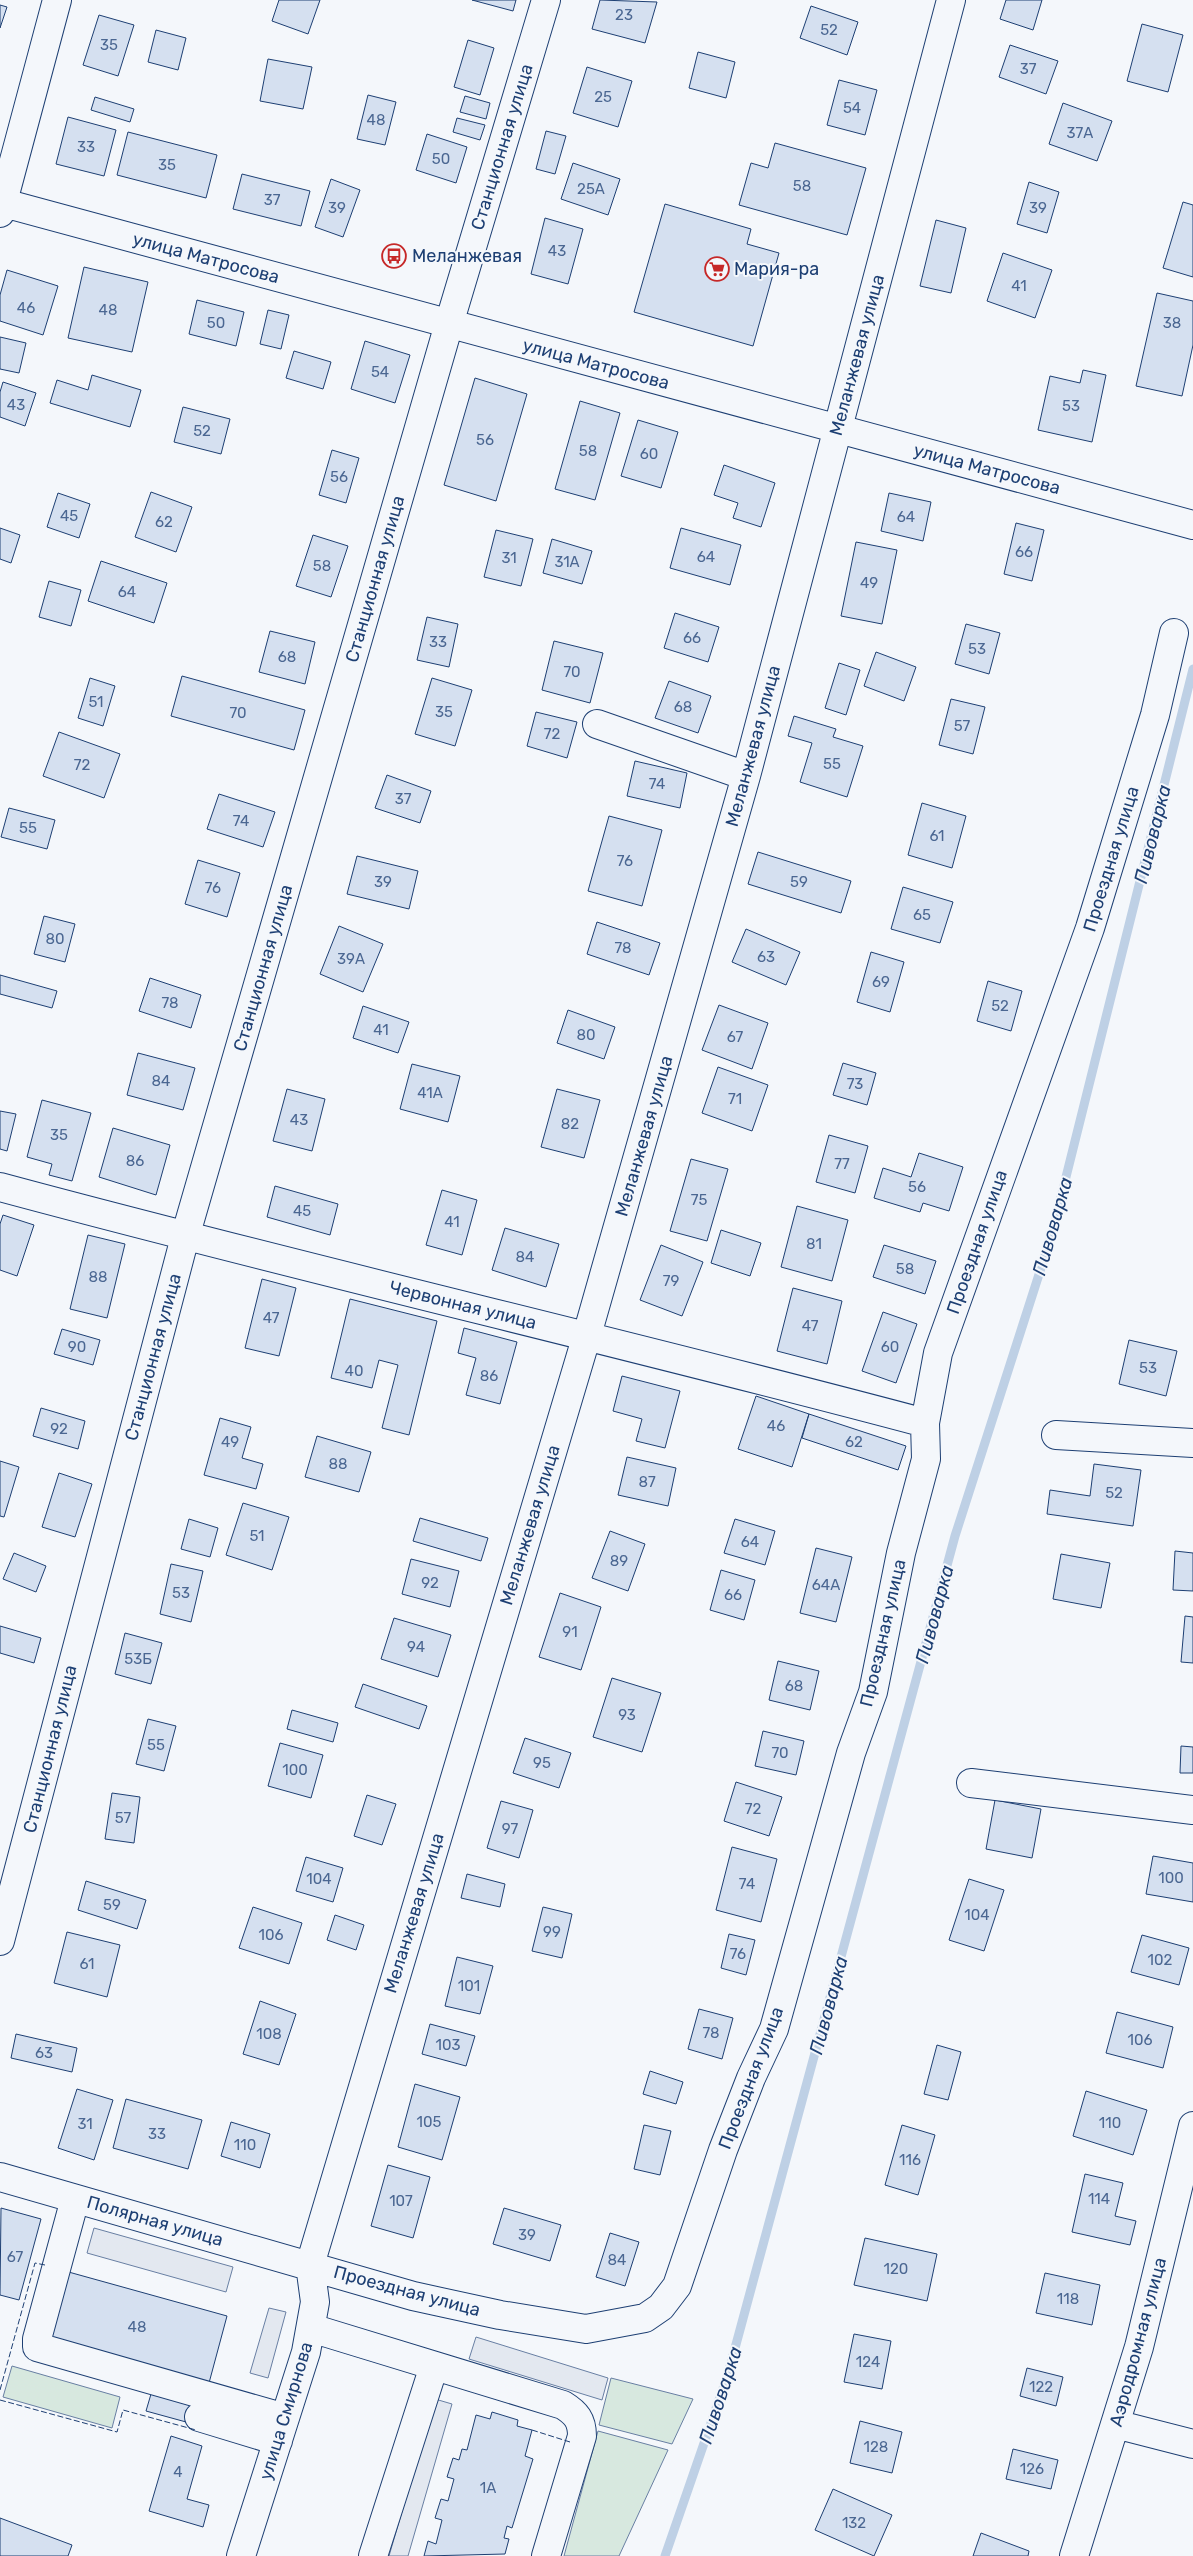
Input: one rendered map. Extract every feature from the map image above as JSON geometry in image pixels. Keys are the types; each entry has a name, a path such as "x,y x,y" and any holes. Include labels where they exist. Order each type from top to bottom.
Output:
{"street":[{"path":"1,206 57,0"},
{"name":"Станционная улица","path":"0,1941 184,1237 449,324 546,0"},
{"name":"Меланжевая улица","path":"310,2264 587,1335 746,776 950,0"},
{"name":"улица Матросова","path":"1,206 449,324 1193,525"},
{"name":"Проездная улица","path":"310,2264 413,2296 500,2315 586,2329 645,2318 661,2307 677,2286 723,2150 774,2029 851,1753 873,1692 901,1553 926,1459 925,1423 938,1353 1090,928 1155,715 1174,632"},
{"path":"597,724 746,776"},
{"name":"Червонная улица","path":"0,1187 184,1237 587,1335 925,1423"},
{"path":"1056,1435 1193,1444"},
{"path":"971,1783 1193,1810"},
{"name":"Аэродромная улица","path":"1074,2556 1139,2347 1189,2157 1193,2126"},
{"name":"Полярная улица","path":"0,2177 310,2264"},
{"path":"75,2198 37,2339 38,2347 281,2429"},
{"name":"улица Смирнова","path":"242,2556 311,2328 315,2302 310,2264"},
{"path":"311,2328 563,2405 574,2411 578,2418 582,2436 546,2556"},
{"path":"373,2556 434,2366"},
{"path":"199,2417 281,2429"},
{"path":"1115,2424 1193,2444"}],"shaded area":[{"path":"94,2228 233,2267 226,2292 87,2253"},
{"path":"269,2308 286,2312 268,2378 250,2373"},
{"path":"476,2337 608,2378 602,2400 469,2359"},
{"path":"12,2366 120,2397 112,2428 3,2397"},
{"path":"611,2378 693,2399 672,2444 599,2425"},
{"path":"435,2399 452,2404 408,2556 389,2556"},
{"path":"598,2431 668,2450 619,2556 564,2556"}],"building":[{"path":"279,0 320,0 308,34 272,21"},
{"path":"472,0 516,0 513,11"},
{"path":"600,0 657,2 645,43 592,29"},
{"path":"1006,0 1042,0 1033,30 1000,19"},
{"path":"0,5 7,7 0,28"},
{"path":"811,6 858,22 847,55 800,38"},
{"path":"99,15 134,25 118,76 83,65"},
{"path":"1142,24 1183,35 1168,92 1127,81"},
{"path":"156,30 186,38 178,70 148,62"},
{"path":"468,40 494,48 480,95 454,87"},
{"path":"1010,45 1058,61 1046,94 999,77"},
{"path":"698,52 735,62 726,98 689,88"},
{"path":"268,59 312,67 303,109 260,101"},
{"path":"587,67 632,81 618,127 573,113"},
{"path":"839,80 877,90 865,135 827,125"},
{"path":"368,95 396,102 385,145 357,139"},
{"path":"465,96 490,103 486,119 460,112"},
{"path":"95,97 134,109 130,122 91,110"},
{"path":"1063,103 1112,121 1097,161 1049,144"},
{"path":"68,117 116,130 104,176 56,164"},
{"path":"457,118 485,125 480,140 453,132"},
{"path":"546,131 566,136 555,174 536,169"},
{"path":"128,132 217,155 206,198 117,175"},
{"path":"427,134 467,147 456,183 416,170"},
{"path":"775,143 866,168 847,235 739,205 751,163 768,168"},
{"path":"573,163 620,179 608,215 561,199"},
{"path":"242,174 310,191 301,226 233,209"},
{"path":"331,179 360,190 343,237 315,227"},
{"path":"1029,182 1059,192 1047,233 1017,224"},
{"path":"1183,202 1193,205 1193,277 1163,268"},
{"path":"665,204 751,229 747,244 779,253 753,346 634,312"},
{"path":"545,218 583,229 568,284 531,274"},
{"path":"936,220 966,228 951,293 920,286"},
{"path":"1003,253 1052,270 1035,318 987,301"},
{"path":"84,267 148,282 132,352 68,338"},
{"path":"7,270 58,286 43,335 0,321 0,295"},
{"path":"1157,293 1193,301 1193,345 1182,396 1136,386"},
{"path":"197,300 244,312 236,346 189,334"},
{"path":"268,310 289,315 281,349 260,344"},
{"path":"0,337 26,343 19,373 0,369"},
{"path":"365,341 410,355 395,403 351,389"},
{"path":"294,351 331,362 323,389 286,378"},
{"path":"1083,370 1106,375 1092,442 1038,430 1050,376 1080,383"},
{"path":"92,375 141,390 130,427 50,403 57,380 88,390"},
{"path":"475,378 527,394 496,501 444,485"},
{"path":"3,382 36,393 25,426 0,417 0,392"},
{"path":"580,401 620,413 595,500 555,489"},
{"path":"183,407 230,419 221,454 174,442"},
{"path":"638,420 678,432 661,488 621,476"},
{"path":"332,450 359,458 346,503 319,495"},
{"path":"724,465 775,483 761,527 733,518 738,503 714,495"},
{"path":"151,492 192,507 176,552 135,537"},
{"path":"58,493 90,504 79,538 47,527"},
{"path":"889,493 931,502 923,541 881,531"},
{"path":"1016,523 1044,530 1032,581 1004,574"},
{"path":"0,528 20,535 11,563 0,559"},
{"path":"681,528 741,545 730,585 670,568"},
{"path":"496,530 533,539 521,586 484,577"},
{"path":"313,535 348,546 331,597 296,586"},
{"path":"552,539 592,551 582,584 543,573"},
{"path":"856,542 897,550 882,624 841,616"},
{"path":"101,561 167,583 154,623 88,601"},
{"path":"49,581 81,590 71,626 39,617"},
{"path":"675,613 719,627 708,662 664,648"},
{"path":"427,617 458,624 449,667 417,660"},
{"path":"966,624 1000,633 989,674 955,664"},
{"path":"270,631 315,642 305,684 259,672"},
{"path":"554,641 603,653 590,703 542,690"},
{"path":"876,652 916,667 904,701 864,686"},
{"path":"839,663 860,670 846,715 825,708"},
{"path":"182,676 305,710 294,750 171,716"},
{"path":"90,678 115,686 103,726 78,718"},
{"path":"432,678 472,690 455,746 415,734"},
{"path":"669,681 711,696 698,733 655,718"},
{"path":"951,699 985,707 973,754 939,745"},
{"path":"536,712 577,722 567,758 527,746"},
{"path":"794,716 836,729 833,737 863,746 847,797 800,782 812,743 788,736"},
{"path":"59,732 120,754 104,798 43,776"},
{"path":"635,761 687,773 680,808 627,796"},
{"path":"387,775 431,791 420,823 375,808"},
{"path":"219,794 275,812 263,847 207,829"},
{"path":"922,803 966,816 952,868 908,855"},
{"path":"9,808 55,820 47,849 1,837"},
{"path":"609,816 662,830 642,906 588,891"},
{"path":"758,852 851,881 841,913 748,884"},
{"path":"357,856 418,871 409,909 347,894"},
{"path":"198,860 240,873 227,917 185,904"},
{"path":"903,887 953,902 940,943 891,929"},
{"path":"44,916 75,924 65,962 34,954"},
{"path":"597,922 660,943 649,975 587,954"},
{"path":"339,926 383,944 363,992 320,974"},
{"path":"746,929 800,952 786,985 732,962"},
{"path":"871,952 904,962 890,1012 857,1002"},
{"path":"0,975 57,991 52,1008 0,994"},
{"path":"150,978 201,995 191,1028 139,1011"},
{"path":"988,981 1022,991 1011,1031 977,1021"},
{"path":"719,1005 768,1023 752,1069 702,1050"},
{"path":"363,1006 409,1022 398,1053 353,1038"},
{"path":"568,1010 615,1027 604,1059 557,1043"},
{"path":"138,1053 195,1068 183,1110 127,1095"},
{"path":"843,1063 876,1073 867,1105 833,1095"},
{"path":"412,1064 460,1076 448,1122 400,1109"},
{"path":"718,1067 768,1085 752,1131 702,1113"},
{"path":"287,1089 325,1099 312,1151 273,1141"},
{"path":"557,1089 600,1100 584,1158 541,1147"},
{"path":"42,1100 91,1113 72,1181 49,1175 52,1164 27,1157"},
{"path":"0,1111 16,1114 7,1151 0,1149"},
{"path":"113,1128 170,1145 156,1195 99,1177"},
{"path":"829,1135 868,1146 855,1193 816,1182"},
{"path":"919,1153 963,1167 949,1211 923,1203 920,1212 874,1198 883,1168 911,1177"},
{"path":"691,1159 728,1169 707,1241 670,1231"},
{"path":"275,1186 338,1204 330,1235 267,1217"},
{"path":"442,1190 477,1200 462,1255 426,1245"},
{"path":"797,1206 848,1220 832,1281 781,1267"},
{"path":"3,1215 34,1225 17,1276 0,1270 0,1224"},
{"path":"505,1228 559,1244 546,1287 492,1270"},
{"path":"721,1230 761,1243 750,1276 711,1263"},
{"path":"88,1235 125,1244 107,1318 70,1309"},
{"path":"661,1245 703,1262 682,1316 640,1300"},
{"path":"884,1245 936,1261 925,1294 873,1277"},
{"path":"262,1279 296,1288 279,1356 245,1348"},
{"path":"793,1288 842,1301 827,1364 777,1351"},
{"path":"350,1299 437,1321 409,1435 382,1428 398,1365 379,1360 372,1388 331,1378"},
{"path":"883,1312 917,1324 896,1383 862,1371"},
{"path":"464,1328 517,1342 500,1404 466,1395 476,1358 458,1353"},
{"path":"62,1329 100,1340 93,1365 54,1354"},
{"path":"1129,1340 1177,1351 1166,1396 1119,1384"},
{"path":"622,1376 680,1391 665,1448 636,1441 642,1419 613,1411"},
{"path":"756,1396 809,1414 792,1467 738,1449"},
{"path":"41,1408 85,1421 78,1449 33,1436"},
{"path":"809,1414 906,1446 898,1470 802,1438"},
{"path":"220,1418 251,1427 242,1458 263,1464 256,1489 204,1475"},
{"path":"317,1436 371,1452 359,1492 305,1477"},
{"path":"627,1457 676,1468 668,1506 618,1495"},
{"path":"0,1461 19,1467 4,1517 0,1516"},
{"path":"1094,1464 1141,1470 1133,1526 1047,1514 1050,1490 1090,1496"},
{"path":"59,1473 92,1484 75,1537 42,1527"},
{"path":"243,1503 289,1517 272,1570 226,1555"},
{"path":"420,1518 488,1538 481,1561 413,1541"},
{"path":"189,1519 218,1528 210,1557 181,1549"},
{"path":"735,1519 775,1531 765,1565 724,1553"},
{"path":"610,1531 645,1544 628,1591 592,1578"},
{"path":"816,1548 852,1557 836,1622 800,1613"},
{"path":"1175,1551 1193,1553 1193,1591 1173,1590"},
{"path":"14,1553 46,1566 36,1592 3,1579"},
{"path":"1061,1554 1110,1563 1101,1608 1053,1599"},
{"path":"411,1559 459,1571 450,1607 402,1594"},
{"path":"171,1564 203,1571 191,1622 160,1614"},
{"path":"721,1570 755,1580 744,1620 710,1610"},
{"path":"560,1593 601,1607 581,1670 539,1657"},
{"path":"1185,1616 1193,1617 1193,1663 1181,1662"},
{"path":"394,1618 451,1635 438,1677 381,1659"},
{"path":"0,1626 41,1638 34,1663 0,1653"},
{"path":"125,1633 162,1643 151,1684 115,1674"},
{"path":"778,1661 819,1671 810,1710 769,1700"},
{"path":"612,1678 661,1693 642,1752 593,1737"},
{"path":"363,1684 427,1706 419,1729 355,1707"},
{"path":"292,1710 338,1723 333,1742 287,1729"},
{"path":"148,1719 176,1726 164,1771 136,1764"},
{"path":"763,1731 804,1741 796,1775 755,1766"},
{"path":"525,1738 571,1753 559,1788 513,1773"},
{"path":"280,1743 323,1755 311,1798 268,1786"},
{"path":"1181,1746 1193,1747 1193,1773 1180,1773"},
{"path":"736,1782 782,1797 769,1836 724,1821"},
{"path":"112,1793 140,1797 134,1843 105,1839"},
{"path":"367,1795 396,1804 382,1845 354,1836"},
{"path":"995,1800 1041,1809 1032,1858 986,1849"},
{"path":"501,1801 533,1810 519,1858 487,1848"},
{"path":"732,1847 777,1859 761,1922 716,1910"},
{"path":"1153,1856 1193,1863 1193,1902 1146,1894"},
{"path":"306,1857 343,1868 333,1902 296,1891"},
{"path":"467,1874 505,1884 500,1907 461,1898"},
{"path":"969,1879 1004,1890 984,1951 949,1940"},
{"path":"86,1881 146,1900 137,1929 78,1910"},
{"path":"253,1907 302,1923 289,1964 239,1948"},
{"path":"543,1907 572,1914 562,1958 532,1951"},
{"path":"335,1915 364,1925 356,1950 327,1940"},
{"path":"67,1932 120,1945 107,1997 54,1983"},
{"path":"729,1934 755,1940 746,1975 721,1968"},
{"path":"1142,1935 1189,1948 1179,1985 1131,1972"},
{"path":"457,1957 493,1966 480,2014 445,2006"},
{"path":"260,2001 296,2014 279,2065 243,2054"},
{"path":"699,2009 733,2018 722,2059 688,2049"},
{"path":"1117,2012 1173,2027 1163,2068 1106,2053"},
{"path":"430,2024 475,2036 466,2066 422,2054"},
{"path":"16,2034 77,2048 72,2072 11,2058"},
{"path":"937,2045 961,2052 948,2100 924,2094"},
{"path":"650,2071 683,2082 676,2104 643,2094"},
{"path":"415,2084 460,2097 442,2160 398,2147"},
{"path":"77,2089 113,2100 94,2160 58,2148"},
{"path":"1086,2091 1147,2110 1133,2155 1073,2136"},
{"path":"126,2099 202,2120 188,2169 113,2148"},
{"path":"231,2122 270,2134 260,2168 221,2156"},
{"path":"644,2125 671,2131 660,2175 634,2169"},
{"path":"902,2125 935,2135 918,2195 885,2185"},
{"path":"388,2165 430,2177 413,2238 371,2226"},
{"path":"1085,2174 1123,2183 1115,2216 1136,2221 1130,2245 1072,2232"},
{"path":"1,2208 41,2219 19,2300 0,2295"},
{"path":"504,2208 561,2225 550,2261 493,2244"},
{"path":"610,2233 639,2242 625,2286 596,2277"},
{"path":"865,2238 937,2254 927,2301 854,2285"},
{"path":"65,2271 227,2316 209,2383 46,2337"},
{"path":"1045,2273 1100,2285 1092,2325 1036,2313"},
{"path":"854,2334 891,2341 882,2389 844,2382"},
{"path":"1027,2368 1063,2377 1056,2406 1020,2396"},
{"path":"151,2394 202,2408 197,2425 146,2411"},
{"path":"492,2412 518,2420 517,2426 532,2430 525,2456 533,2459 512,2528 507,2526 504,2538 509,2539 505,2554 424,2556 428,2541 436,2544 442,2520 435,2518 441,2499 448,2501 454,2479 447,2477 453,2458 459,2460 462,2449 467,2450 476,2415 490,2419"},
{"path":"860,2421 902,2432 892,2473 850,2463"},
{"path":"171,2436 202,2446 187,2499 209,2505 203,2527 149,2511"},
{"path":"1013,2449 1058,2460 1051,2489 1006,2479"},
{"path":"833,2489 892,2515 874,2556 815,2530"},
{"path":"0,2518 72,2545 68,2556 0,2556"},
{"path":"981,2533 1029,2551 1028,2556 973,2556"}],"waterway":[{"name":"Пивоварка","path":"665,2556 728,2374 955,1536 1051,1237 1193,669"}],"fence":[{"path":"0,2390 35,2263 45,2265"},
{"path":"0,2400 117,2432 123,2410 196,2430"},
{"path":"532,2430 570,2442"}],"place":[{"name":"Меланжевая","path":"394,256"},
{"name":"Мария-ра","path":"717,269"}]}
